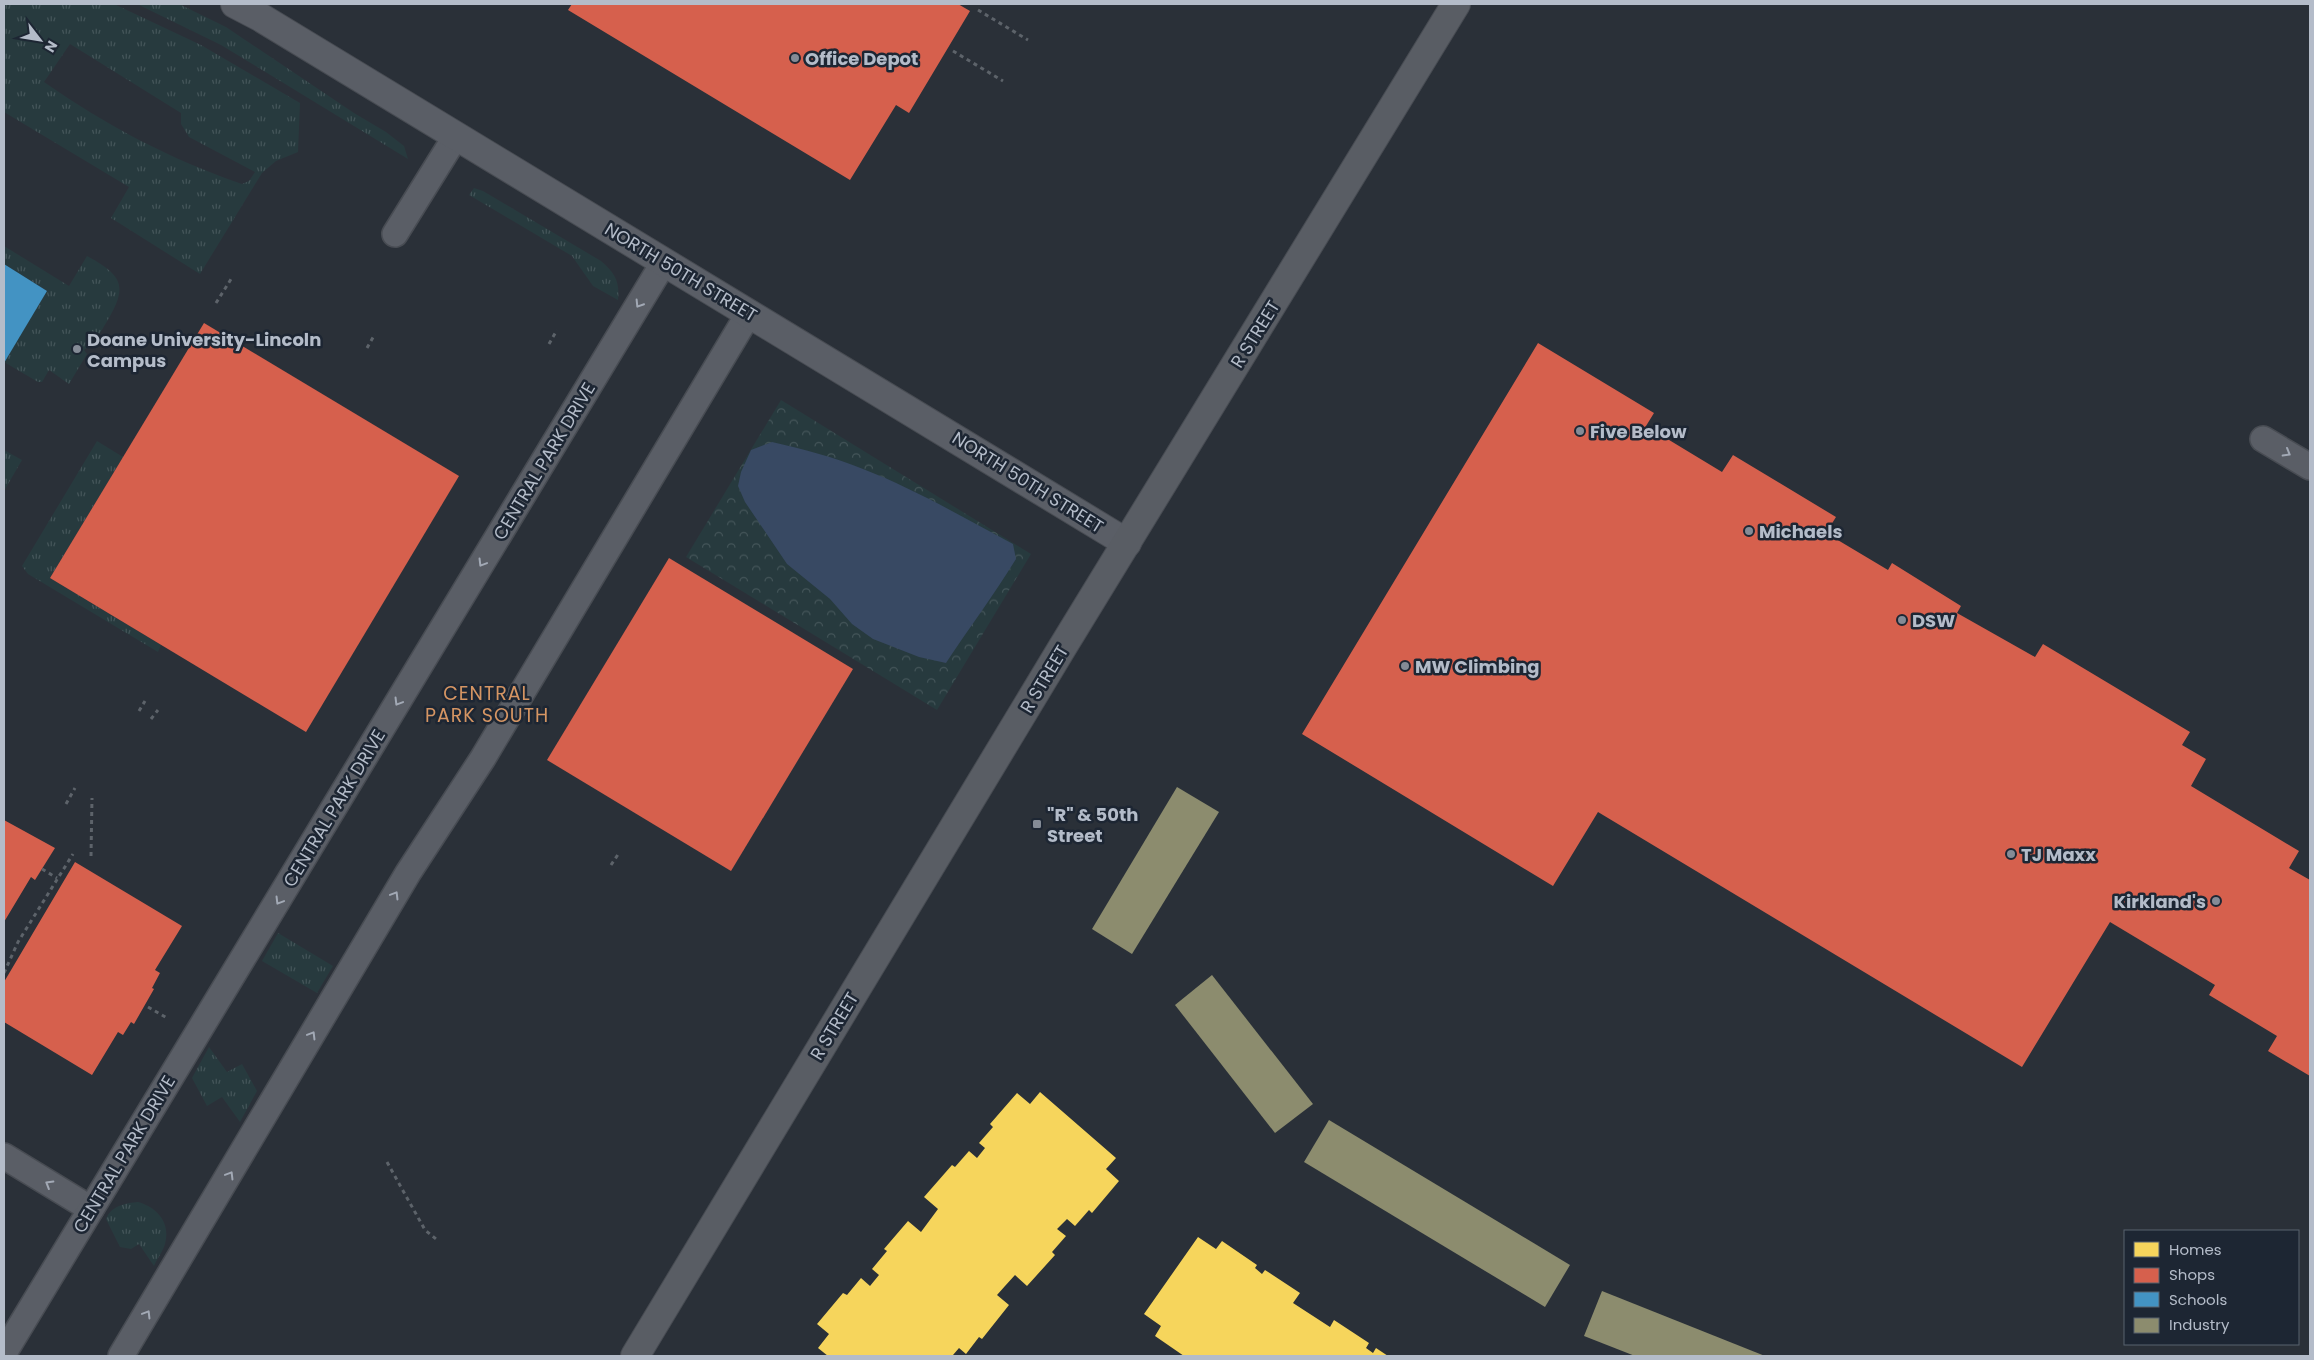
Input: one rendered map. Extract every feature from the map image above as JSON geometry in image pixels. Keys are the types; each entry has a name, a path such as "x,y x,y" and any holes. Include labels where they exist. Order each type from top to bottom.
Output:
{"main road":[{"name":"R STREET","path":"635,1356 1456,4"}],"street":[{"name":"NORTH 50TH STREET","path":"235,4 260,16 1127,543"}],"lane":[{"path":"396,234 456,136"},
{"name":"CENTRAL PARK DRIVE","path":"4,1353 664,262"},
{"path":"122,1356 408,873 483,758 749,313"},
{"path":"2263,439 2310,467"},
{"path":"4,1156 91,1209"}],"path":[{"path":"978,10 1028,40"},
{"path":"953,50 1003,81"},
{"path":"216,303 233,276"},
{"path":"549,344 557,330"},
{"path":"367,348 376,334"},
{"path":"139,711 145,701"},
{"path":"151,719 158,710"},
{"path":"66,804 75,788"},
{"path":"91,856 92,798"},
{"path":"611,865 619,853"},
{"path":"4,973 5,965 18,942 73,854"},
{"path":"42,869 57,878"},
{"path":"387,1162 425,1230 436,1239"}],"green space":[{"path":"4,4 114,4 201,45 300,103 298,152 276,161 262,173 200,274 111,218 129,187 4,112","holes":["70,44 181,113 181,124 189,137 255,172 249,181 242,184 164,152 115,127 44,82"]},
{"path":"137,4 179,4 226,27 354,113 386,132 404,146 408,159 221,45"},
{"path":"474,188 483,191 601,261 616,278 618,300 593,286 572,256 469,195"},
{"path":"4,246 69,286 87,256 109,270 119,284 118,300 113,311 97,338 84,350 87,354 69,384 49,370 42,382 38,382 4,362 47,291 4,264"},
{"path":"781,400 1031,554 937,710 686,557"},
{"path":"97,441 123,457 50,578 161,645 158,652 28,574 22,566"},
{"path":"4,450 22,460 4,491"},
{"path":"278,933 333,966 317,993 262,961"},
{"path":"209,1047 227,1072 242,1064 257,1091 240,1122 222,1097 207,1106 192,1078"},
{"path":"138,1202 145,1204 156,1212 161,1217 166,1229 165,1244 154,1266 139,1244 131,1249 120,1247 106,1219 115,1208 123,1204"}],"water":[{"path":"772,442 830,457 882,477 939,504 1013,544 1016,559 946,663 919,657 873,639 852,624 830,599 787,564 745,502 738,486 741,472 751,450"}],"building: Homes":[{"path":"1040,1092 1116,1158 1106,1169 1119,1181 1092,1213 1089,1210 1075,1226 1067,1219 1057,1229 1066,1236 1052,1252 1055,1255 1027,1286 1015,1275 1005,1286 997,1295 1009,1305 982,1339 979,1337 966,1354 959,1348 953,1355 955,1356 828,1356 818,1348 829,1334 817,1324 843,1293 847,1295 861,1278 870,1286 879,1275 872,1269 887,1251 884,1249 908,1221 921,1232 938,1209 924,1197 952,1165 955,1167 969,1151 977,1158 985,1148 979,1143 993,1127 990,1124 1017,1093 1030,1104"},
{"path":"1198,1237 1216,1249 1222,1241 1257,1265 1255,1268 1262,1274 1265,1270 1300,1293 1293,1303 1330,1327 1334,1320 1369,1343 1366,1348 1373,1353 1376,1348 1388,1356 1184,1356 1155,1336 1161,1326 1144,1314"}],"building: Shops":[{"name":"Office Depot","path":"572,4 958,4 970,11 909,113 896,105 850,180 568,10"},
{"path":"204,323 459,476 306,732 50,578"},
{"path":"1538,343 1654,413 1646,426 1722,472 1733,455 1836,517 1826,533 1888,570 1892,563 1961,606 1957,613 2035,657 2043,644 2190,732 2182,745 2206,759 2191,786 2299,851 2289,868 2310,880 2310,1076 2268,1051 2277,1036 2209,995 2215,985 2110,922 2022,1067 1598,812 1553,886 1302,734"},
{"path":"669,558 853,669 731,871 547,760"},
{"path":"4,820 55,848 35,880 31,877 4,922"},
{"path":"75,862 182,926 155,970 160,973 152,988 154,989 134,1024 131,1022 123,1035 118,1032 92,1075 4,1022 4,982"}],"building: Schools":[{"path":"4,264 47,291 4,363"}],"building: Industry":[{"path":"1177,787 1219,812 1132,954 1092,929"},
{"path":"1212,975 1313,1104 1275,1133 1175,1005"},
{"path":"1329,1120 1570,1265 1545,1307 1304,1162"},
{"path":"1602,1291 1765,1356 1635,1356 1584,1336"}],"place":[{"name":"Office Depot","path":"795,58"},
{"name":"Doane University-Lincoln Campus","path":"77,349"},
{"name":"Five Below","path":"1580,431"},
{"name":"Michaels","path":"1749,531"},
{"name":"DSW","path":"1902,620"},
{"name":"MW Climbing","path":"1405,666"},
{"name":"\"R\" & 50th Street","path":"1037,824"},
{"name":"TJ Maxx","path":"2011,854"},
{"name":"Kirkland's","path":"2216,901"}],"district":[{"name":"CENTRAL PARK SOUTH","path":"487,704"}]}
